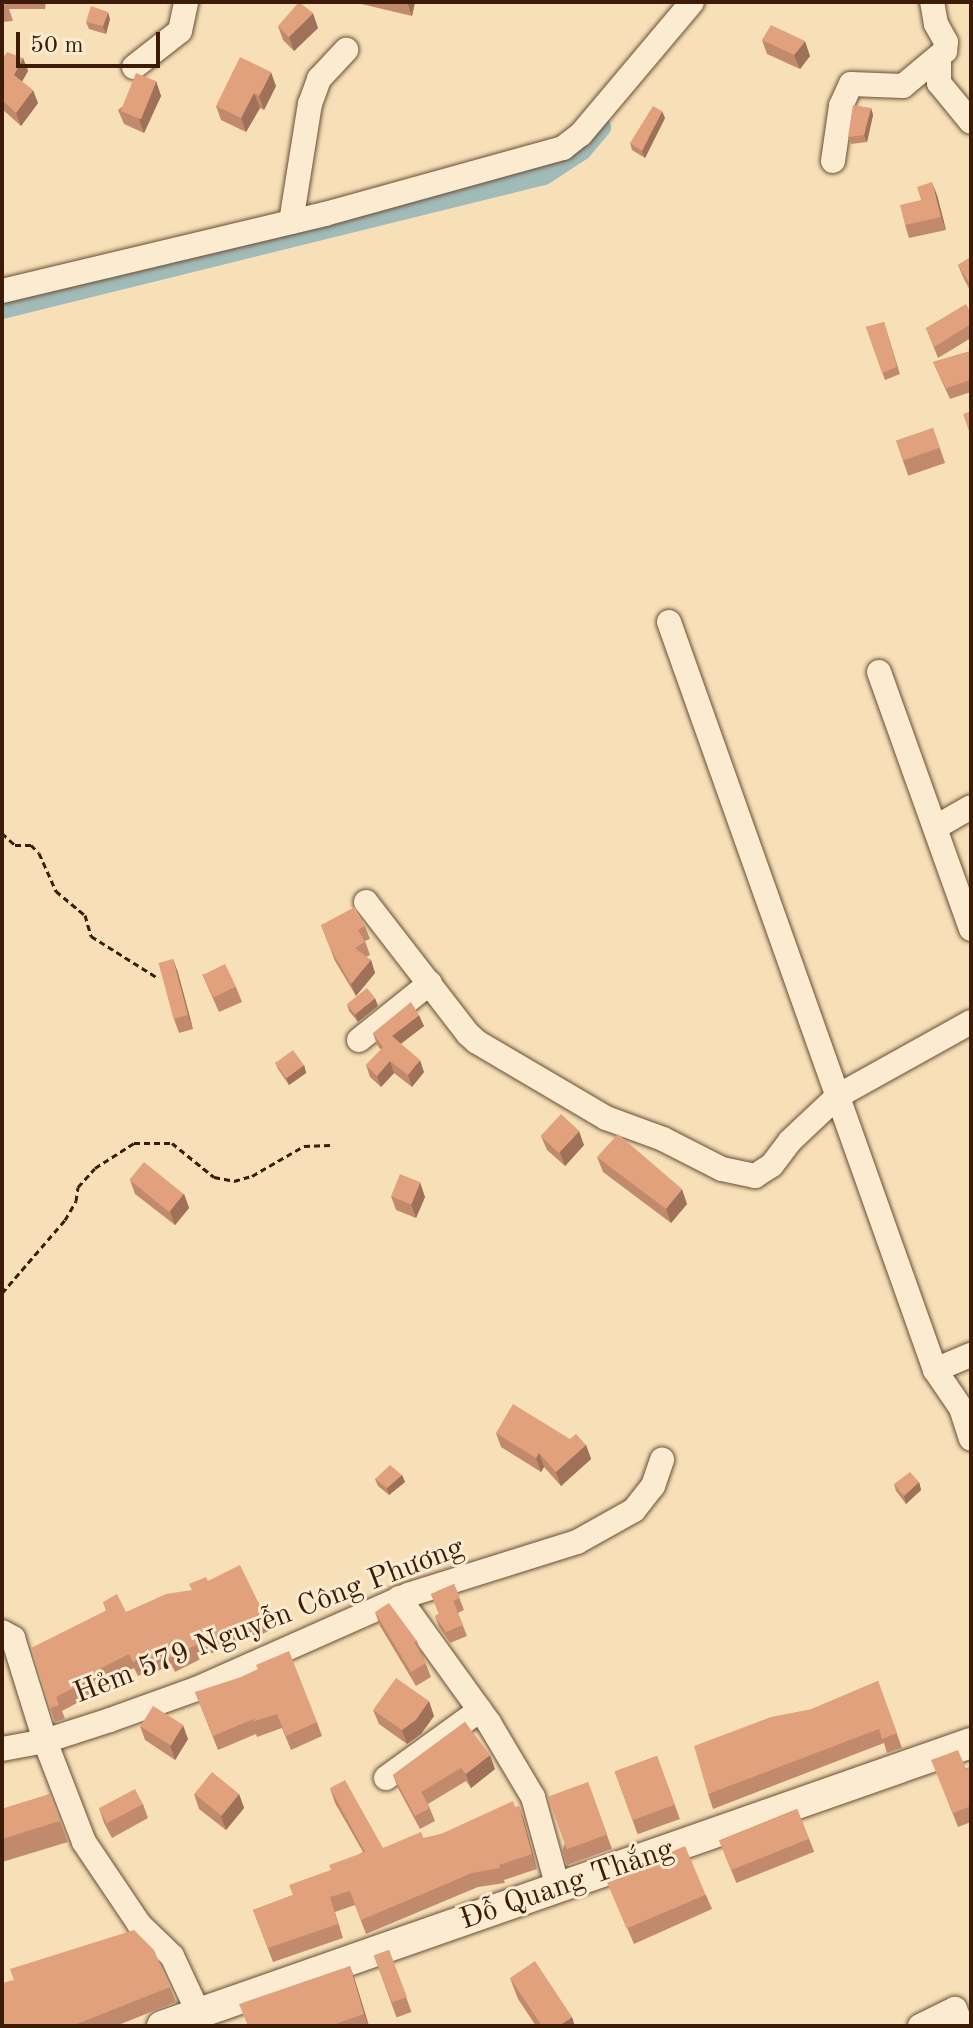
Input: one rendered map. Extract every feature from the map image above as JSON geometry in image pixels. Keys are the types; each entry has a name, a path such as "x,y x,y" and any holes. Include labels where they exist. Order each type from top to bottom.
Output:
{"street":[{"path":"134,67 180,31 186,2"},
{"path":"2,291 291,222 563,148 581,134 692,2"},
{"path":"932,2 936,24 946,42 939,59 939,83 971,122"},
{"path":"291,222 310,104 319,79 346,50"},
{"path":"833,161 841,106 851,84 903,86 939,59"},
{"path":"669,622 935,1370 966,1406 971,1438"},
{"path":"879,672 971,929"},
{"path":"936,827 971,807"},
{"path":"366,902 477,1042 606,1118 663,1139 722,1169 755,1176 772,1165 790,1141 838,1096 971,1022"},
{"path":"359,1040 430,983"},
{"path":"935,1370 971,1355"},
{"name":"Hẻm 579 Nguyễn Công Phương","path":"2,1749 45,1741 196,1689 399,1598 577,1542 634,1510 653,1486 662,1460"},
{"path":"399,1598 480,1710 533,1797 558,1888"},
{"path":"2,1632 13,1638 45,1741 84,1842 139,1924 172,1956 199,2014"},
{"path":"386,1778 480,1710"},
{"name":"Đỗ Quang Thắng","path":"162,2026 971,1743"},
{"path":"920,2026 955,2009 962,2026"}],"path":[{"path":"2,833 15,845 31,845 39,853 56,891 77,905 85,915 91,936 158,978"},
{"path":"2,1293 65,1220 76,1201 78,1187 95,1168 134,1143 172,1143 214,1177 234,1181 252,1176 304,1146 330,1145"}],"building":[{"path":"299,2 313,13 289,37 278,26"},
{"path":"91,6 108,12 103,26 86,22"},
{"path":"771,25 805,41 794,55 762,40"},
{"path":"7,52 23,58 14,75 33,90 16,113 2,100 5,84 2,82 2,60"},
{"path":"240,57 271,72 259,96 254,93 241,118 216,106"},
{"path":"136,73 156,81 141,119 121,111"},
{"path":"853,105 871,108 864,135 848,137"},
{"path":"653,106 662,111 642,151 630,143"},
{"path":"932,182 941,217 905,225 900,205 921,200 917,187"},
{"path":"971,257 971,286 958,265"},
{"path":"966,304 971,313 971,324 934,347 926,328"},
{"path":"884,322 897,367 882,373 866,327"},
{"path":"971,351 971,380 946,388 933,362"},
{"path":"971,411 971,437 963,414"},
{"path":"933,428 940,448 903,461 896,441"},
{"path":"355,907 365,926 358,930 365,942 355,948 371,960 351,984 330,948 321,925"},
{"path":"173,959 188,1015 174,1019 159,963"},
{"path":"225,964 236,986 213,997 203,975"},
{"path":"367,988 375,998 355,1014 347,1004"},
{"path":"411,1002 419,1015 392,1036 420,1060 408,1075 390,1061 377,1076 366,1065 383,1047 373,1033"},
{"path":"293,1050 304,1065 286,1078 275,1063"},
{"path":"561,1114 579,1131 559,1153 541,1136"},
{"path":"618,1134 682,1189 666,1209 597,1157"},
{"path":"144,1162 184,1194 169,1212 130,1180"},
{"path":"400,1174 420,1182 411,1204 391,1196"},
{"path":"513,1404 570,1439 576,1434 586,1445 556,1472 539,1453 536,1458 496,1433"},
{"path":"390,1465 402,1475 387,1488 375,1479"},
{"path":"910,1472 919,1482 904,1496 894,1484"},
{"path":"240,1565 265,1616 248,1625 245,1620 170,1658 166,1650 133,1662 129,1654 86,1676 87,1681 56,1697 59,1705 50,1708 31,1648 107,1610 103,1602 117,1594 126,1612 166,1594 192,1590 189,1584 206,1577 208,1581"},
{"path":"454,1584 460,1598 453,1601 463,1625 446,1632 435,1616 439,1614 431,1594"},
{"path":"389,1603 417,1641 414,1642 426,1663 411,1672 375,1612"},
{"path":"289,1651 317,1722 286,1736 277,1714 252,1722 256,1718 213,1736 195,1692 241,1677 258,1669 256,1665"},
{"path":"396,1678 429,1701 416,1720 402,1730 373,1710"},
{"path":"878,1681 897,1733 882,1739 879,1729 708,1794 694,1746 771,1717 812,1709"},
{"path":"153,1706 184,1725 171,1745 140,1726"},
{"path":"465,1722 490,1755 466,1774 461,1768 421,1792 430,1808 415,1816 393,1775"},
{"path":"958,1750 966,1769 971,1767 971,1806 953,1813 931,1760"},
{"path":"657,1756 675,1805 632,1820 615,1771"},
{"path":"212,1772 239,1794 222,1816 194,1794"},
{"path":"345,1780 383,1848 421,1832 424,1839 441,1834 513,1801 515,1807 519,1806 532,1854 499,1865 500,1868 472,1873 361,1920 350,1891 330,1897 338,1924 268,1948 253,1910 293,1895 289,1885 331,1870 329,1865 365,1852 330,1788"},
{"path":"588,1782 607,1835 567,1849 548,1797"},
{"path":"135,1789 143,1804 107,1823 99,1808"},
{"path":"50,1794 60,1821 2,1839 2,1809"},
{"path":"797,1809 809,1839 731,1870 719,1840"},
{"path":"685,1846 706,1895 627,1928 606,1880"},
{"path":"134,1930 154,1950 170,1987 72,2026 2,2026 2,1983 14,1980 10,1969"},
{"path":"389,1950 407,1997 392,2002 374,1956"},
{"path":"535,1961 572,2017 559,2026 542,2026 510,1978"},
{"path":"350,1966 364,2014 330,2026 248,2026 239,2004"}],"waterway":[{"path":"2,309 544,175 582,150 601,127"}]}
